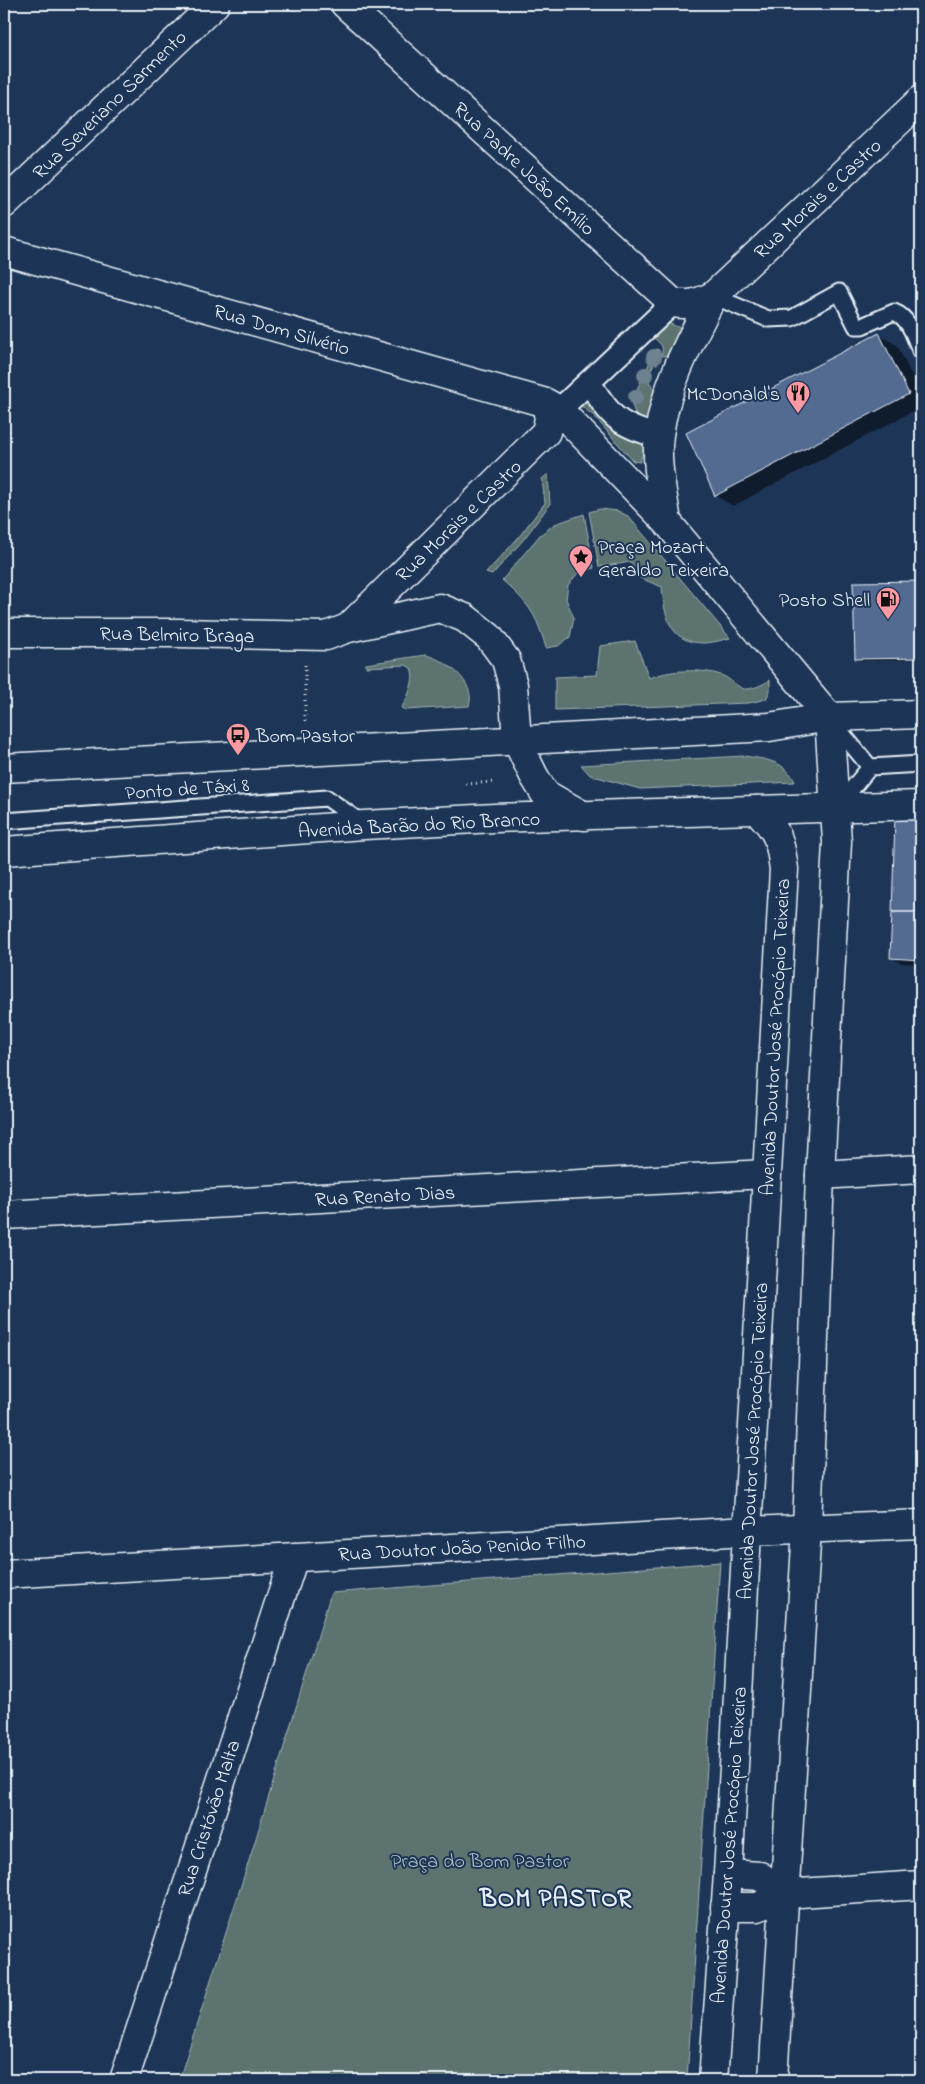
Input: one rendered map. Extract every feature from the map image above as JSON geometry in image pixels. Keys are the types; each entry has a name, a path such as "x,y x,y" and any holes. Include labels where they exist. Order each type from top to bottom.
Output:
{"street":[{"name":"Rua Severiano Sarmento","path":"4,204 215,4"},
{"name":"Rua Padre João Emílio","path":"346,4 673,303"},
{"name":"Rua Morais e Castro","path":"713,296 921,100"},
{"name":"Rua Dom Silvério","path":"4,251 553,407"},
{"path":"713,296 700,303 688,306 673,303 589,382 553,407 667,522 829,717 837,842 820,1175 807,1528 773,2080"},
{"path":"667,522 660,474 658,436 666,404 681,363 713,296"},
{"path":"589,382 605,408 627,426 658,436"},
{"name":"Rua Morais e Castro","path":"348,628 546,432 553,407"},
{"name":"Rua Belmiro Braga","path":"4,633 179,633 326,636 348,628 440,608 466,618 489,637 506,660 513,685 517,741"},
{"path":"10,770 769,727 829,717 921,714"},
{"path":"517,741 534,776 546,794 584,816"},
{"name":"Avenida Barão do Rio Branco","path":"4,851 364,825 495,818 921,805"},
{"name":"Avenida Doutor José Procópio Teixeira","path":"712,2080 728,1874 784,869 781,846 773,826 757,810"},
{"path":"820,1175 921,1169"},
{"name":"Rua Renato Dias","path":"4,1215 766,1174"},
{"name":"Rua Doutor João Penido Filho","path":"4,1574 747,1531 921,1524"},
{"name":"Rua Cristóvão Malta","path":"124,2080 294,1557"},
{"path":"728,1874 760,1876 784,1894"},
{"path":"725,1907 758,1907 784,1894 921,1885"}],"lane":[{"path":"713,296 768,319 792,318 839,292 856,326 862,326 894,312 901,315 905,319 921,353"},
{"path":"829,717 870,767"},
{"path":"836,808 870,767 921,764"},
{"name":"Ponto de Táxi 8","path":"4,821 327,798 364,825"}],"path":[{"path":"304,636 306,752"},
{"path":"466,784 493,782"}],"green space":[{"path":"665,322 678,327 689,326 672,355 661,356 662,347 653,337"},
{"path":"656,349 659,350 659,353 647,378 655,391 648,424 636,416 631,402"},
{"path":"589,398 644,440 640,462 633,461 594,416 576,402"},
{"path":"548,474 550,504 524,539 492,575 486,573 518,538 545,503 542,479"},
{"path":"600,509 618,511 628,516 730,638 703,643 692,642 683,638 676,632 667,617 662,587 640,578 631,562 599,567 589,512"},
{"path":"584,514 594,568 578,573 568,585 566,599 574,618 570,637 558,646 546,648 535,617 519,596 502,580 540,535 555,524"},
{"path":"635,641 649,678 675,672 704,671 721,675 744,689 754,688 770,680 770,691 766,699 749,703 555,710 555,677 597,675 600,646"},
{"path":"425,655 441,661 458,673 468,688 469,706 406,710 401,708 411,688 413,677 411,668 406,665 366,667 366,664"},
{"path":"744,756 767,760 780,765 786,769 795,782 640,789 590,775 581,765"},
{"name":"Praça do Bom Pastor","path":"720,1562 687,2080 179,2080 253,1848 331,1593"}],"building":[{"name":"McDonald's","path":"879,333 909,394 715,496 686,433"},
{"name":"Posto Shell","path":"921,581 921,658 855,659 853,582"},
{"path":"895,818 921,818 921,912 892,912"},
{"path":"892,912 921,912 921,960 890,958"}],"place":[{"name":"McDonald's","path":"798,414"},
{"name":"Praça Mozart Geraldo Teixeira","path":"581,578"},
{"name":"Posto Shell","path":"888,620"},
{"name":"Bom Pastor","path":"238,756"}],"district":[{"name":"BOM PASTOR","path":"556,1897"}]}
